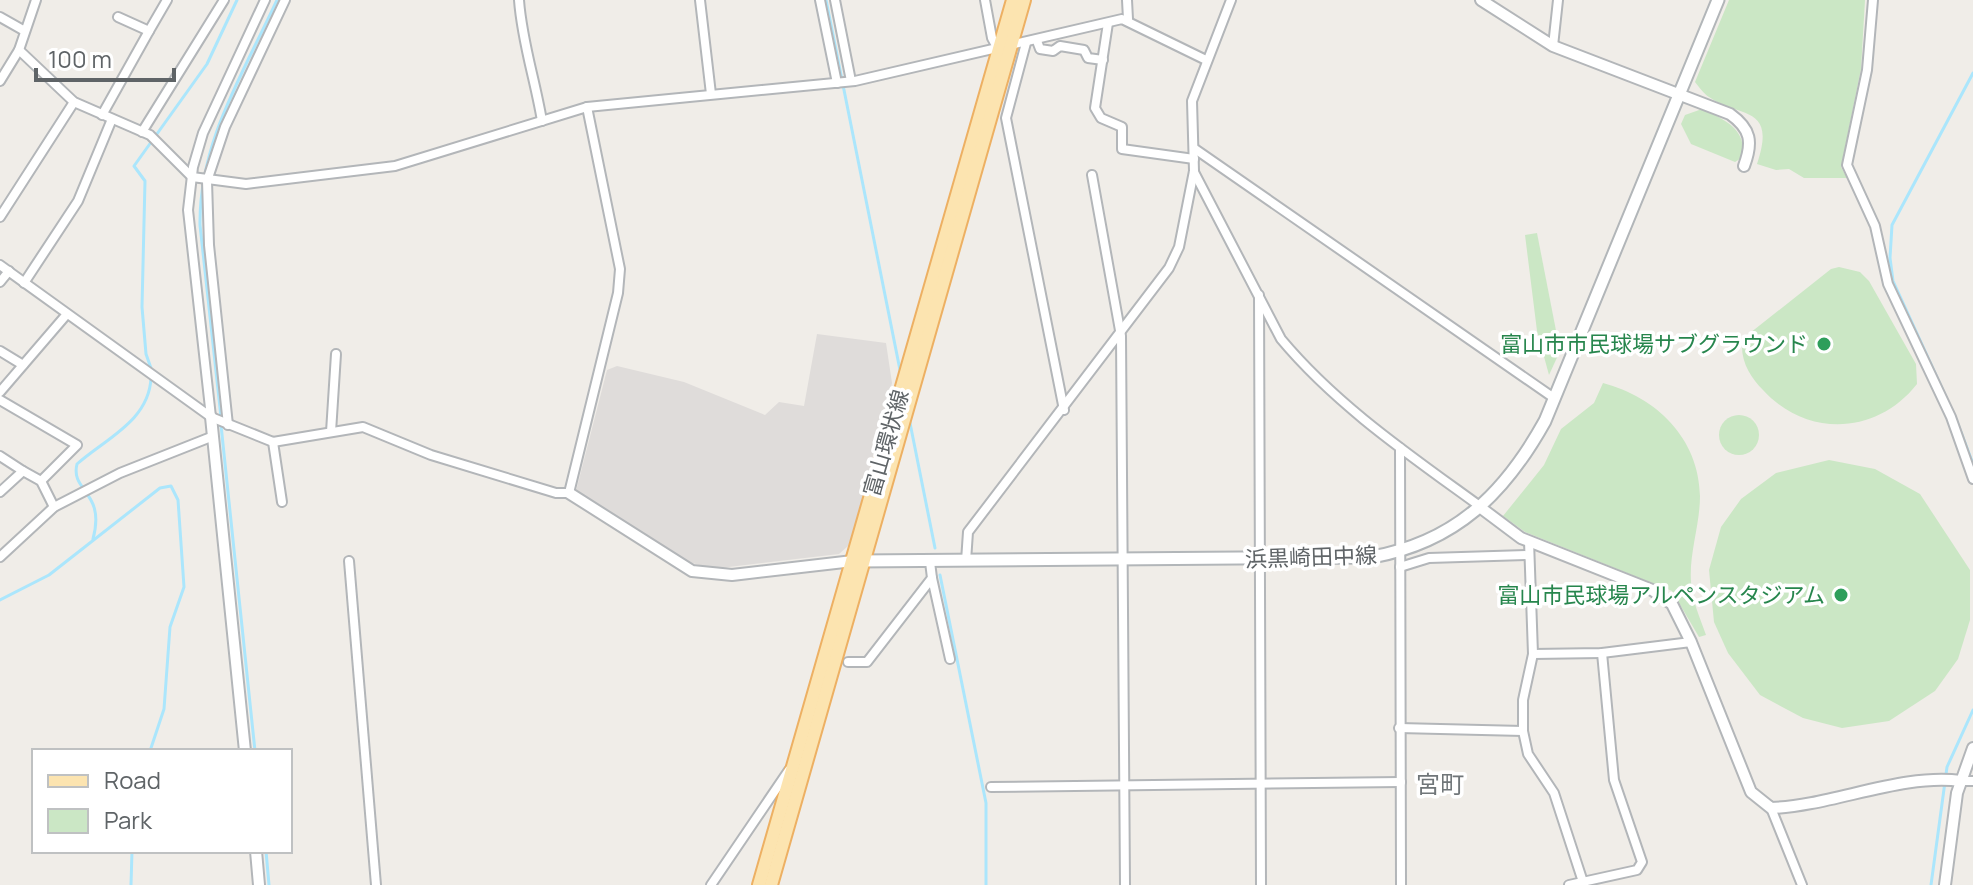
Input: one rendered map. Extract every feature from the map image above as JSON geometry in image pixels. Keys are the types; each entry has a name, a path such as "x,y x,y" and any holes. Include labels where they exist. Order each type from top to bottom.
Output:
{"main road":[{"name":"富山環状線","path":"771,885 858,561 1004,49 1013,0"},
{"name":"富山環状線","path":"1004,49 1024,0"},
{"name":"浜黒崎田中線","path":"858,561 1372,557 1399,552 1441,533 1481,508 1525,459 1554,398 1718,0"},
{"name":"富山環状線","path":"759,885 858,561"}],"street":[{"path":"0,81 19,50 23,30 36,0"},
{"path":"102,115 167,0"},
{"path":"142,132 224,0"},
{"path":"245,749 188,210 203,133 265,0"},
{"path":"228,425 209,245 207,181 225,127 285,0"},
{"path":"519,0 522,43 535,79 542,121"},
{"path":"700,0 711,94"},
{"path":"820,0 837,83"},
{"path":"835,0 851,81"},
{"path":"985,0 992,38 1004,49"},
{"path":"1127,0 1128,19"},
{"path":"966,561 968,532 1160,284 1179,247 1194,171 1192,101 1231,0"},
{"path":"1481,0 1553,46 1730,114 1744,124 1750,136 1750,151 1744,166"},
{"path":"1553,46 1558,0"},
{"path":"1873,0 1867,70 1847,165 1875,226 1888,284 1951,417 1973,479"},
{"path":"0,17 23,30"},
{"path":"118,17 149,31"},
{"path":"19,50 74,102 150,135 192,177 246,184 395,166 587,107 851,81 1128,19 1206,60"},
{"path":"1108,23 1095,108 1101,118 1122,127 1122,149 1195,154 1554,398"},
{"path":"1037,41 1040,49 1053,51 1060,46 1084,50 1088,58 1103,60"},
{"path":"1026,43 1006,118 1064,410"},
{"path":"0,217 74,102"},
{"path":"569,493 618,293 620,269 587,107"},
{"path":"24,283 78,201 112,119"},
{"path":"1194,171 1281,339 1301,362 1400,448 1529,541 1665,598 1691,642 1751,792 1771,808 1802,885"},
{"path":"1092,175 1121,336 1125,885"},
{"path":"0,265 211,417 273,442 363,427 431,455 556,493 569,493 692,571 732,575 858,561"},
{"path":"0,282 9,271"},
{"path":"1259,295 1261,885"},
{"path":"0,392 67,314"},
{"path":"0,351 23,365"},
{"path":"331,432 336,354"},
{"path":"0,400 77,445 41,481"},
{"path":"0,557 54,507 120,473 211,437"},
{"path":"273,442 282,502"},
{"path":"1400,448 1401,885"},
{"path":"0,456 41,481 54,507"},
{"path":"0,492 23,471"},
{"path":"1529,541 1533,654 1523,700 1523,731 1528,754 1554,793 1583,883"},
{"path":"1400,567 1429,558 1529,555"},
{"path":"349,561 376,885"},
{"path":"930,562 950,659"},
{"path":"848,662 867,662 932,578"},
{"path":"1533,654 1602,653 1691,642"},
{"path":"1569,885 1637,870 1642,862 1614,780 1602,653"},
{"path":"1399,728 1523,731"},
{"path":"1945,885 1946,859 1961,781 1973,748"},
{"path":"711,885 794,763"},
{"path":"1771,808 1813,804 1940,779 1973,781"},
{"path":"991,787 1123,788 1401,782"},
{"path":"256,853 259,885"}],"shaded area":[{"path":"817,334 886,343 892,383 855,528 848,546 839,554 712,569 689,562 576,491 607,370 617,366 684,382 765,415 779,402 804,406"}],"green space":[{"path":"1729,0 1865,0 1861,69 1841,167 1847,178 1804,178 1789,169 1776,170 1757,164 1762,145 1759,122 1709,97 1695,82"},
{"path":"1702,109 1732,126 1741,139 1743,157 1735,162 1691,144 1681,124 1685,115"},
{"path":"1537,233 1560,351 1549,375 1537,331 1525,235"},
{"name":"富山市市民球場サブグラウンド","path":"1839,267 1860,272 1869,281 1916,364 1917,384 1901,401 1882,413 1862,421 1821,423 1781,406 1763,390 1746,365 1742,347 1750,333 1831,269"},
{"path":"1603,383 1640,398 1657,410 1683,438 1692,456 1700,496 1691,582 1706,635 1699,637 1672,591 1525,532 1503,516 1544,465 1561,429 1594,403"},
{"path":"1739,415 1753,421 1759,435 1753,449 1739,455 1725,449 1719,435 1725,421"},
{"name":"富山市民球場アルペンスタジアム","path":"1829,460 1875,469 1920,494 1970,570 1970,620 1958,659 1935,691 1889,721 1842,728 1803,718 1760,695 1728,653 1714,622 1709,570 1721,527 1741,499 1776,473"}],"waterway":[{"path":"152,371 146,354 142,307 145,181 134,166 207,64 237,0"},
{"path":"221,417 200,225 202,195 207,165 225,109 277,0"},
{"path":"826,0 901,375"},
{"path":"1946,397 1893,281 1890,258 1892,225 1973,73"},
{"path":"93,539 95,511 78,481 77,464 134,418 143,406 151,378"},
{"path":"909,418 935,548"},
{"path":"1956,419 1973,464"},
{"path":"221,425 255,749"},
{"path":"0,600 49,575 160,488 171,486 178,500 184,587 170,627 164,709 151,749"},
{"path":"940,575 986,803 986,885"},
{"path":"1931,885 1947,767 1973,710"},
{"path":"131,885 132,853"},
{"path":"266,853 269,885"}],"place":[{"name":"富山市市民球場サブグラウンド","path":"1824,344"},
{"name":"富山市民球場アルペンスタジアム","path":"1841,595"}],"district":[{"name":"宮町","path":"1440,783"}]}
